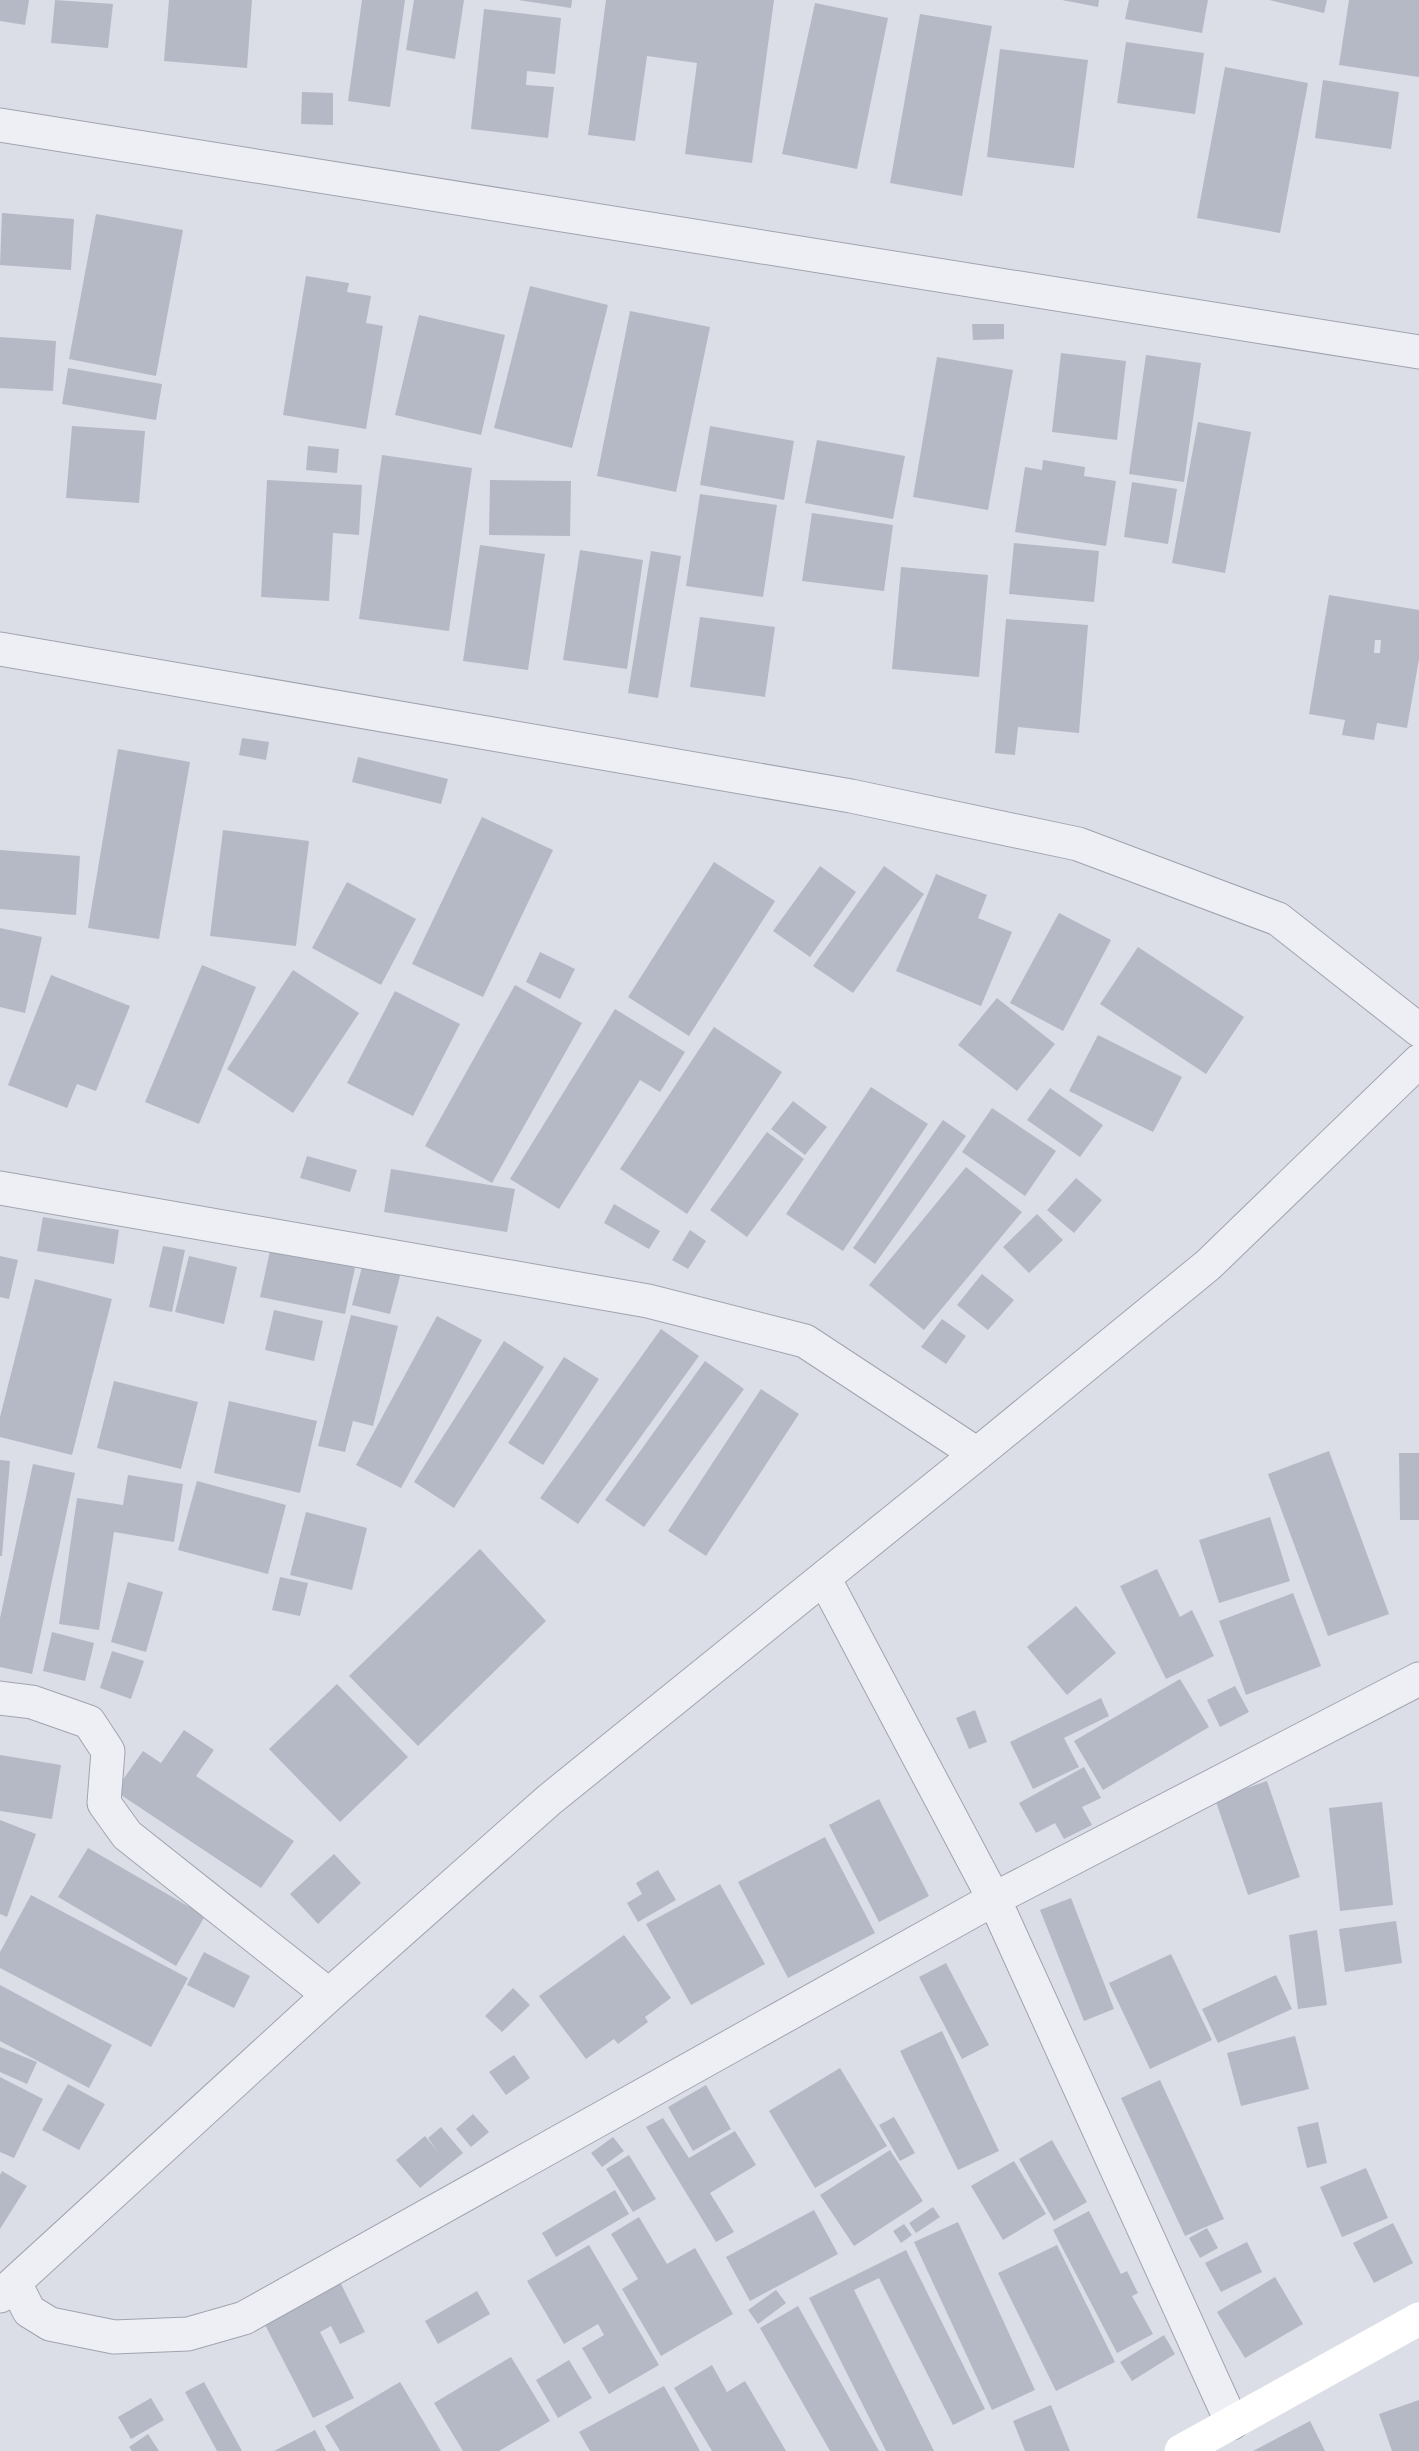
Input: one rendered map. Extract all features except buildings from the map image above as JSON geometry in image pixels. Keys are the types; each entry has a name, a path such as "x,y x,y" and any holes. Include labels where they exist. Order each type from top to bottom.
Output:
{"street":[{"path":"0,125 1419,352"},
{"path":"0,649 851,796 1078,844 1278,919 1419,1030"},
{"path":"1419,1060 1208,1265 549,1800 329,1995 7,2290 29,2311 50,2325 114,2337 188,2334 244,2318 994,1899 1419,1679"},
{"path":"0,1188 648,1300 805,1341 977,1454"},
{"path":"824,1578 994,1899 1232,2423"},
{"path":"0,1698 32,1702 89,1722 108,1751 104,1803 128,1835 329,1995"},
{"path":"1181,2451 1419,2319"}]}
